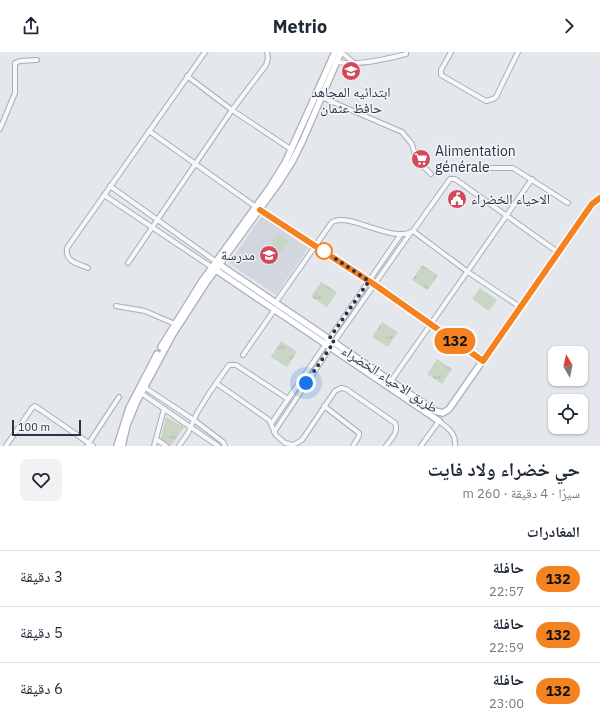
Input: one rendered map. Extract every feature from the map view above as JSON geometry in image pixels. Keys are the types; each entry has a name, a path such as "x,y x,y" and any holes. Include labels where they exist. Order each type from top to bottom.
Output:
{"main road":[{"path":"122,446 130,417 140,393 174,334 218,263 278,184 292,162 321,98 335,61 336,52"},
{"path":"258,209 292,150 335,61 341,52"},
{"path":"483,361 592,204 600,198"},
{"name":"طريق الاحياء الخضراء","path":"218,263 276,302 330,343 438,412 445,412 450,407 483,361"},
{"path":"214,269 330,343 439,421"},
{"path":"117,446 122,424 132,400 174,324 214,269"}],"street":[{"path":"88,268 68,258 66,254 67,248 205,52"},
{"path":"128,263 232,110 266,65 268,58 267,52"},
{"path":"341,52 353,62"},
{"path":"335,61 373,61 411,52"},
{"path":"451,52 441,75 486,100 496,97 518,52"},
{"path":"0,129 15,93 15,63 20,61 37,60"},
{"path":"187,76 232,110 292,150"},
{"path":"321,98 402,132 412,144 416,159 431,174"},
{"path":"149,131 196,163 258,209 375,285 483,361"},
{"path":"492,168 513,168 532,179 568,204"},
{"path":"274,432 330,343 375,285 450,179 455,179 559,252"},
{"path":"390,381 532,179"},
{"path":"110,186 218,263"},
{"path":"104,195 214,269"},
{"path":"276,302 332,222 338,220 401,234 412,231"},
{"path":"412,231 468,272 520,307"},
{"name":"طريق الاحياء الخضراء","path":"271,424 330,343 401,234"},
{"path":"116,306 145,311 174,324"},
{"path":"243,355 275,309"},
{"path":"179,446 227,366 234,364 288,399"},
{"path":"216,383 268,419 276,436 287,445 296,445 302,440 335,391 341,388 346,389 396,425 396,431 386,446"},
{"path":"144,387 194,420 223,442 225,446"},
{"path":"140,393 218,446"},
{"path":"6,446 32,408 35,406 89,445 119,397"},
{"path":"324,406 359,433 359,436 353,446"},
{"path":"154,446 164,409"},
{"path":"421,446 439,421 452,432 455,446"},
{"path":"156,439 166,446"}],"shaded area":[{"name":"مدرسة","path":"262,216 308,248 276,295 229,263"}],"green space":[{"path":"278,233 289,240 274,262 263,255"},
{"path":"422,265 438,275 428,290 412,280"},
{"path":"321,282 337,292 327,307 311,297"},
{"path":"480,288 497,300 489,311 472,299"},
{"path":"382,322 398,332 388,347 372,337"},
{"path":"281,341 297,352 287,367 271,357"},
{"path":"437,359 452,369 442,384 427,374"},
{"path":"166,417 184,427 171,446 161,438"}],"bus line":[{"name":"132","path":"260,210 375,285 483,361 592,204 600,198"}],"place":[{"name":"ابتدائيه المجاهد حافظ عثمان","path":"351,71"},
{"name":"Alimentation générale","path":"421,159"},
{"name":"الاحياء الخضراء","path":"457,199"},
{"name":"مدرسة","path":"269,255"}],"route":[{"path":"306,383 334,342 329,339 369,281 324,251"}]}
